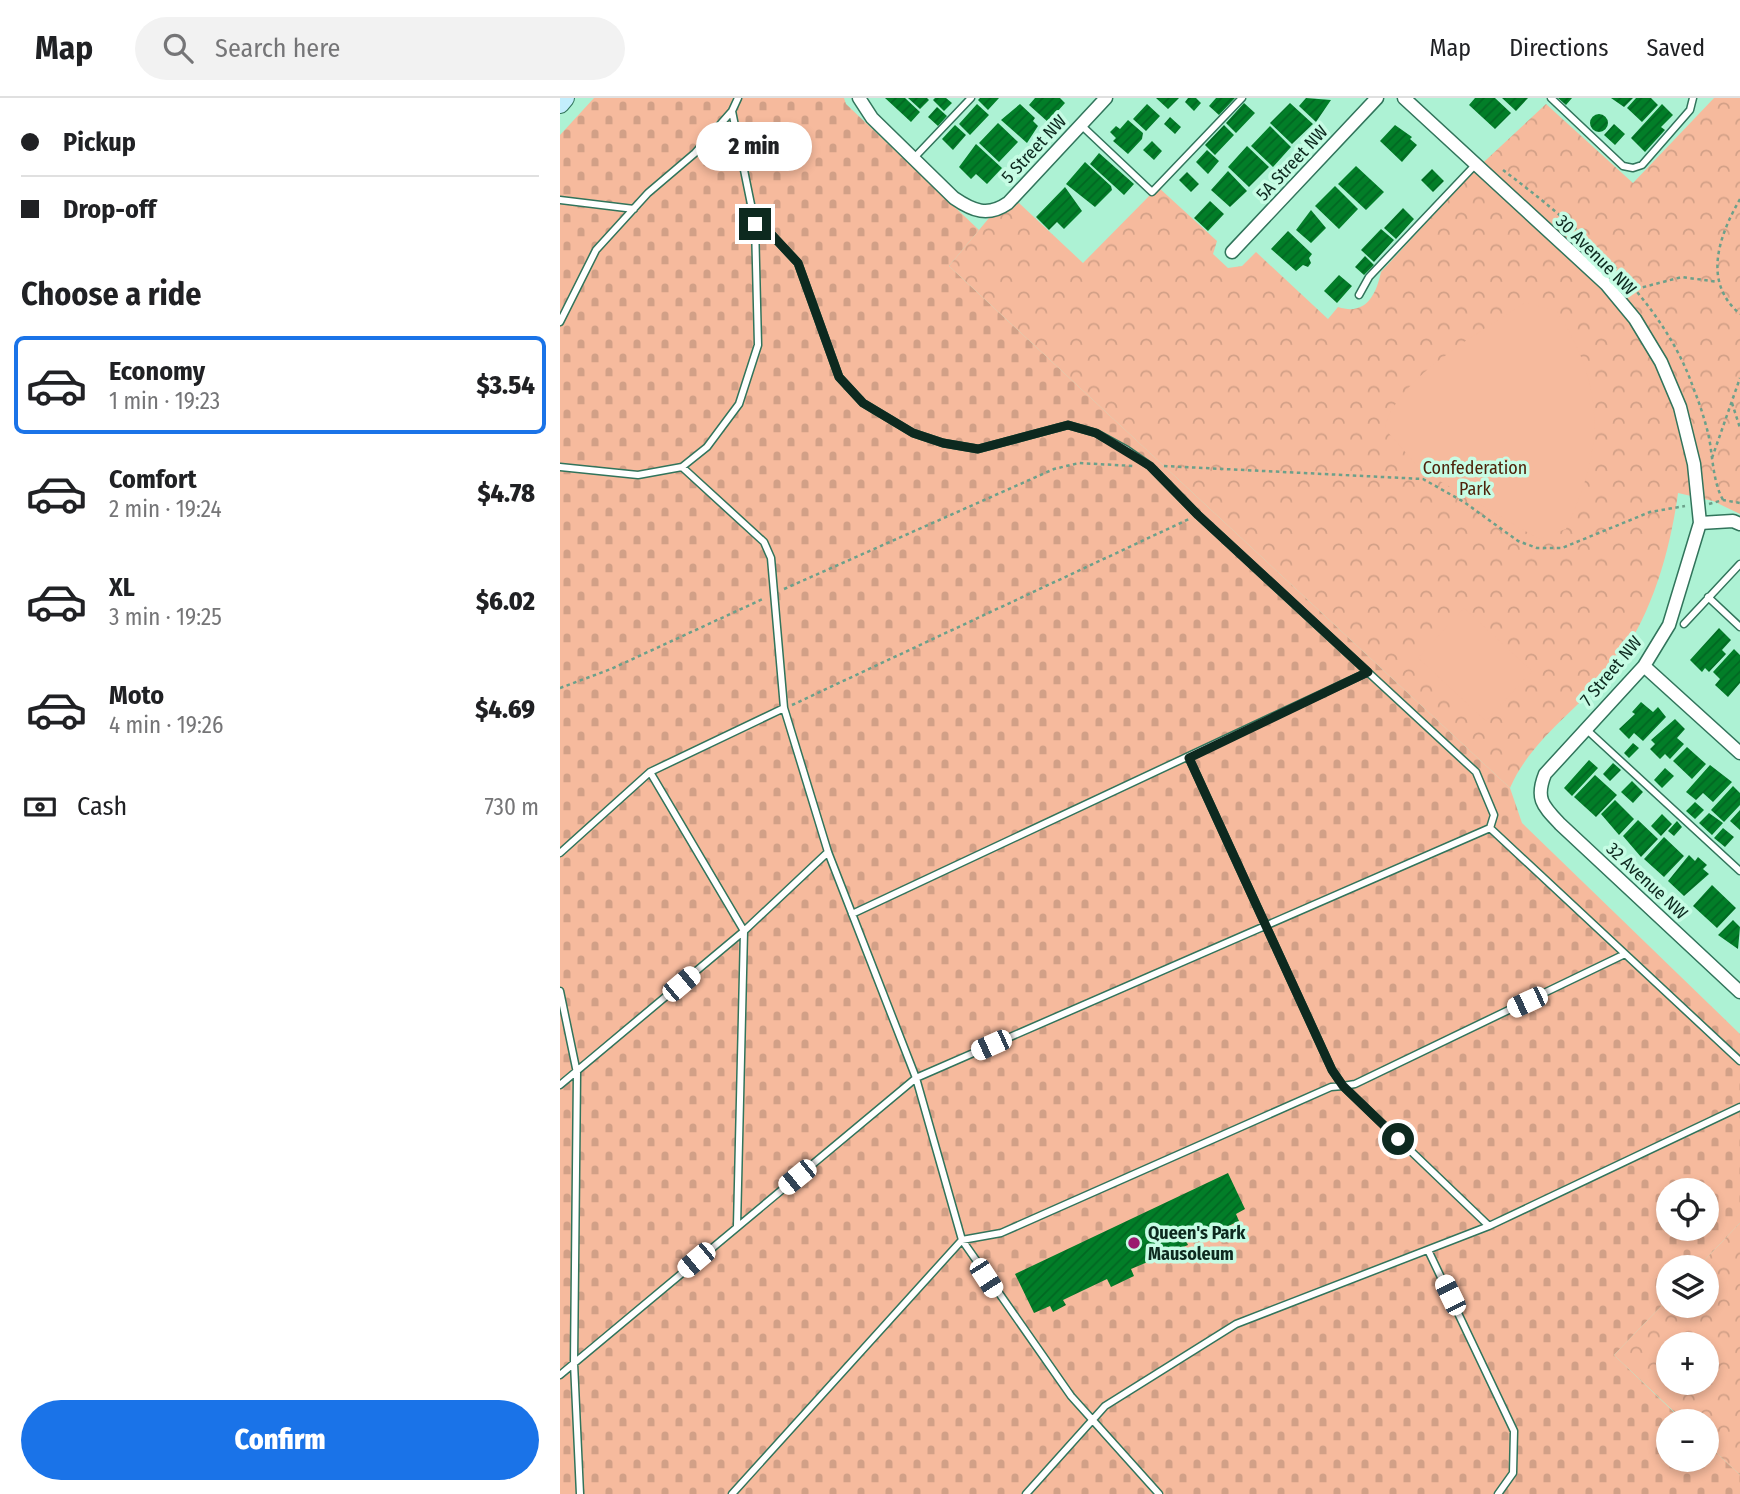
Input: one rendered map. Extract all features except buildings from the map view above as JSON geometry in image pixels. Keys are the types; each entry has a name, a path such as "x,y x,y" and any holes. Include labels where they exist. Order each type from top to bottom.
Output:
{"main road":[{"path":"560,104 565,98"}],"street":[{"path":"859,98 872,118 914,158"},
{"name":"5 Street NW","path":"914,158 954,198 980,212 998,210 1008,203 1106,98"},
{"name":"5A Street NW","path":"1232,252 1377,98"},
{"name":"30 Avenue NW","path":"1404,98 1606,284 1635,319 1661,362 1680,407 1694,464 1700,523"},
{"path":"1700,523 1732,521 1740,524"},
{"name":"7 Street NW","path":"1539,789 1545,774 1644,666 1669,625 1700,523"},
{"path":"1644,666 1740,753"},
{"name":"32 Avenue NW","path":"1539,789 1544,806 1560,824 1740,992"}],"lane":[{"path":"560,322 596,250 634,209 695,153 732,111 738,98"},
{"path":"914,158 971,98"},
{"path":"1081,125 1152,192 1242,98"},
{"path":"1551,98 1623,166 1633,168 1642,164 1689,110 1693,98"},
{"path":"560,467 638,475 682,467 707,447 739,404 758,345 755,224 732,111"},
{"path":"1359,295 1369,277 1476,164"},
{"path":"560,200 634,209"},
{"path":"560,1375 916,1078 1490,828 1494,815 1476,772 1198,515 1150,466 1096,433 1068,425 978,449 943,443 913,433 863,403 839,377 798,263 771,234 755,224"},
{"path":"682,467 764,542 771,558 784,708 828,852 916,1078 962,1240 1071,1396 1159,1494"},
{"path":"1684,624 1740,564"},
{"path":"1708,597 1740,627"},
{"path":"852,914 1368,672"},
{"path":"560,853 650,772 784,708"},
{"path":"1585,729 1740,871"},
{"path":"1189,758 1332,1070 1343,1086 1489,1226"},
{"path":"650,772 744,931 737,1226"},
{"path":"1490,828 1740,1060"},
{"path":"560,1085 744,931 828,852"},
{"path":"732,1494 962,1240 1001,1233 1331,1087 1355,1084 1625,954"},
{"path":"560,991 577,1073 574,1363 580,1494"},
{"path":"1026,1494 1105,1406 1236,1324 1489,1226 1740,1107"},
{"path":"1428,1250 1514,1431 1513,1473 1498,1494"}],"path":[{"path":"1740,199 1721,241 1716,266 1718,282 1727,301 1740,314"},
{"path":"1636,289 1682,277 1718,282"},
{"path":"1740,377 1712,458 1723,500 1740,503"},
{"path":"1732,403 1740,428"},
{"path":"560,688 611,670 773,594 1054,469 1079,463 1199,466 1423,479 1464,502 1518,541 1537,548 1562,548 1650,512 1687,506"},
{"path":"784,708 1198,515"}],"green space":[{"path":"594,98 844,98 846,104 979,230 949,266 1510,788 1522,823 1740,1034 1740,1223 1709,1255 1656,1255 1656,1311 1614,1355 1670,1409 1656,1409 1656,1472 1719,1472 1719,1455 1740,1475 1740,1494 560,1494 560,135"},
{"name":"Confederation Park","path":"1714,98 1740,98 1740,514 1713,501 1678,493 1664,561 1638,628 1613,667 1530,754 1510,788 949,266 989,218 1019,203 1083,263 1158,187 1217,241 1213,254 1228,268 1242,266 1256,252 1328,319 1338,307 1356,309 1368,302 1373,296 1381,272 1472,173 1546,104 1633,183"},
{"path":"1525,303 1556,310 1584,365 1594,417 1588,471 1566,529 1539,539 1421,470 1385,429 1392,411 1422,374 1465,341"},
{"path":"1464,608 1532,671 1486,721 1418,658"},
{"path":"1740,1223 1740,1475 1719,1455 1719,1409 1671,1409 1656,1395 1719,1395 1719,1332 1656,1332 1656,1395 1614,1355 1656,1311 1656,1318 1719,1318 1719,1255 1709,1255"}],"place":[{"name":"Queen's Park Mausoleum","path":"1134,1243"}],"route":[{"path":"755,224 771,234 798,263 839,377 863,403 913,433 943,443 978,449 1068,425 1096,433 1150,466 1198,515 1368,672 1189,758 1332,1070 1343,1086 1398,1139"}]}
